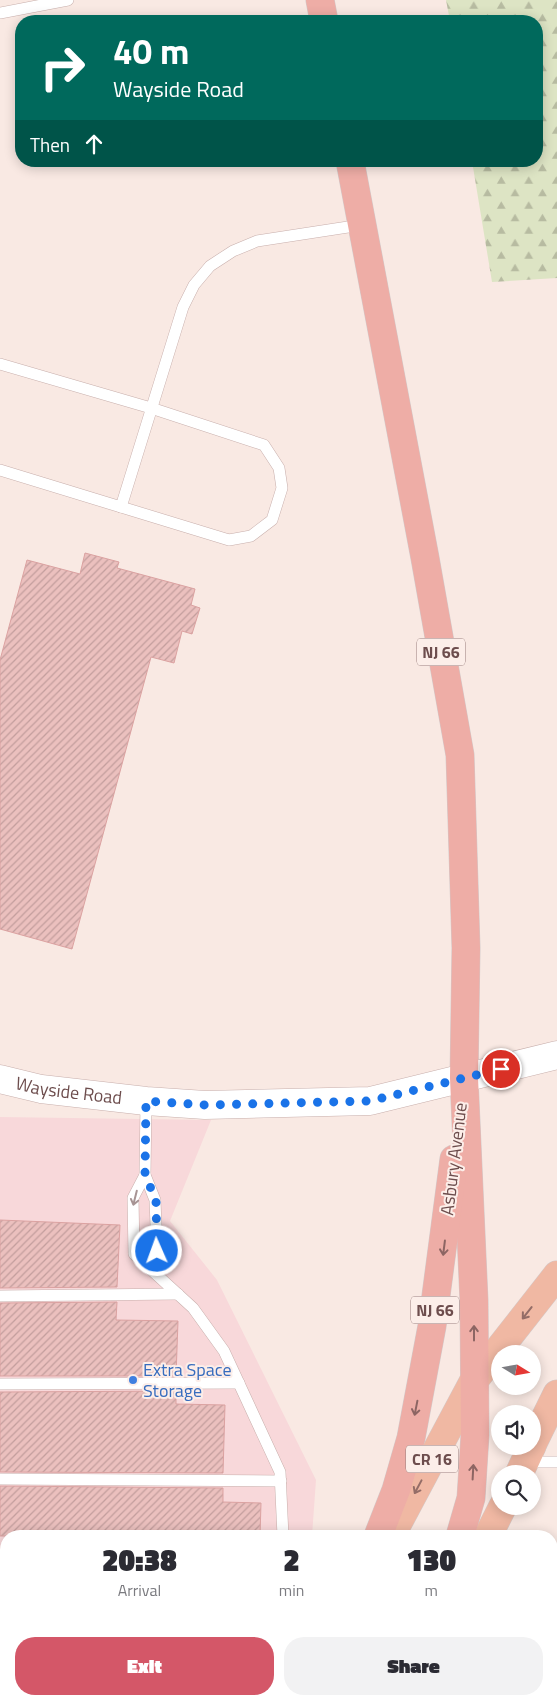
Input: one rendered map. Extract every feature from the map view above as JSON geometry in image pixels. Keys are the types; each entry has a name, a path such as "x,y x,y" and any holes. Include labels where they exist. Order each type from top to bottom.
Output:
{"highway":[{"path":"320,0 323,15"},
{"name":"NJ 66","path":"351,167 460,755 466,948 464,1078"},
{"name":"Asbury Avenue","path":"462,1530 471,1498 475,1435 473,1382 474,1301 464,1078"},
{"name":"Asbury Avenue","path":"380,1530 396,1490 410,1438 432,1326 464,1078"}],"main road":[{"name":"Asbury Avenue","path":"394,1530 473,1382 557,1275"},
{"path":"541,1427 557,1394"},
{"path":"491,1530 498,1515"}],"street":[{"name":"Wayside Road","path":"0,1079 41,1089 146,1101 206,1105 370,1101 557,1056"}],"lane":[{"path":"0,13 68,0"},
{"path":"121,506 183,307 194,285 210,266 233,251 257,241 361,225"},
{"path":"0,364 151,408 264,445 279,468 282,488 272,520 251,536 228,540 0,470"},
{"path":"146,1101 145,1175 156,1200 157,1251 148,1268"},
{"path":"145,1175 133,1198 134,1254 193,1308 224,1351 280,1472 283,1530"},
{"path":"0,1296 178,1294"},
{"path":"0,1384 239,1383"},
{"path":"530,1465 534,1462 557,1462"},
{"path":"0,1479 280,1481"}],"shaded area":[{"name":"Extra Space Storage","path":"0,1117 211,1120 170,1221 217,1280 316,1480 312,1530 0,1530"}],"green space":[{"path":"446,0 557,0 557,278 492,282 473,167 543,167 543,15 449,15"}],"building":[{"path":"85,553 119,562 117,568 195,589 191,605 200,608 192,634 182,631 174,663 151,657 72,949 0,929 0,660 27,560 80,574"},
{"path":"0,1220 120,1225 117,1287 0,1288"},
{"path":"117,1302 116,1320 178,1321 176,1376 0,1376 0,1303"},
{"path":"176,1391 176,1404 225,1405 223,1473 0,1472 0,1392"},
{"path":"0,1486 223,1488 223,1502 261,1503 260,1530 0,1530"}],"place":[{"name":"Extra Space Storage","path":"133,1380"}],"route":[{"path":"157,1251 156,1200 145,1175 146,1101 206,1105 370,1101 501,1069"}]}
